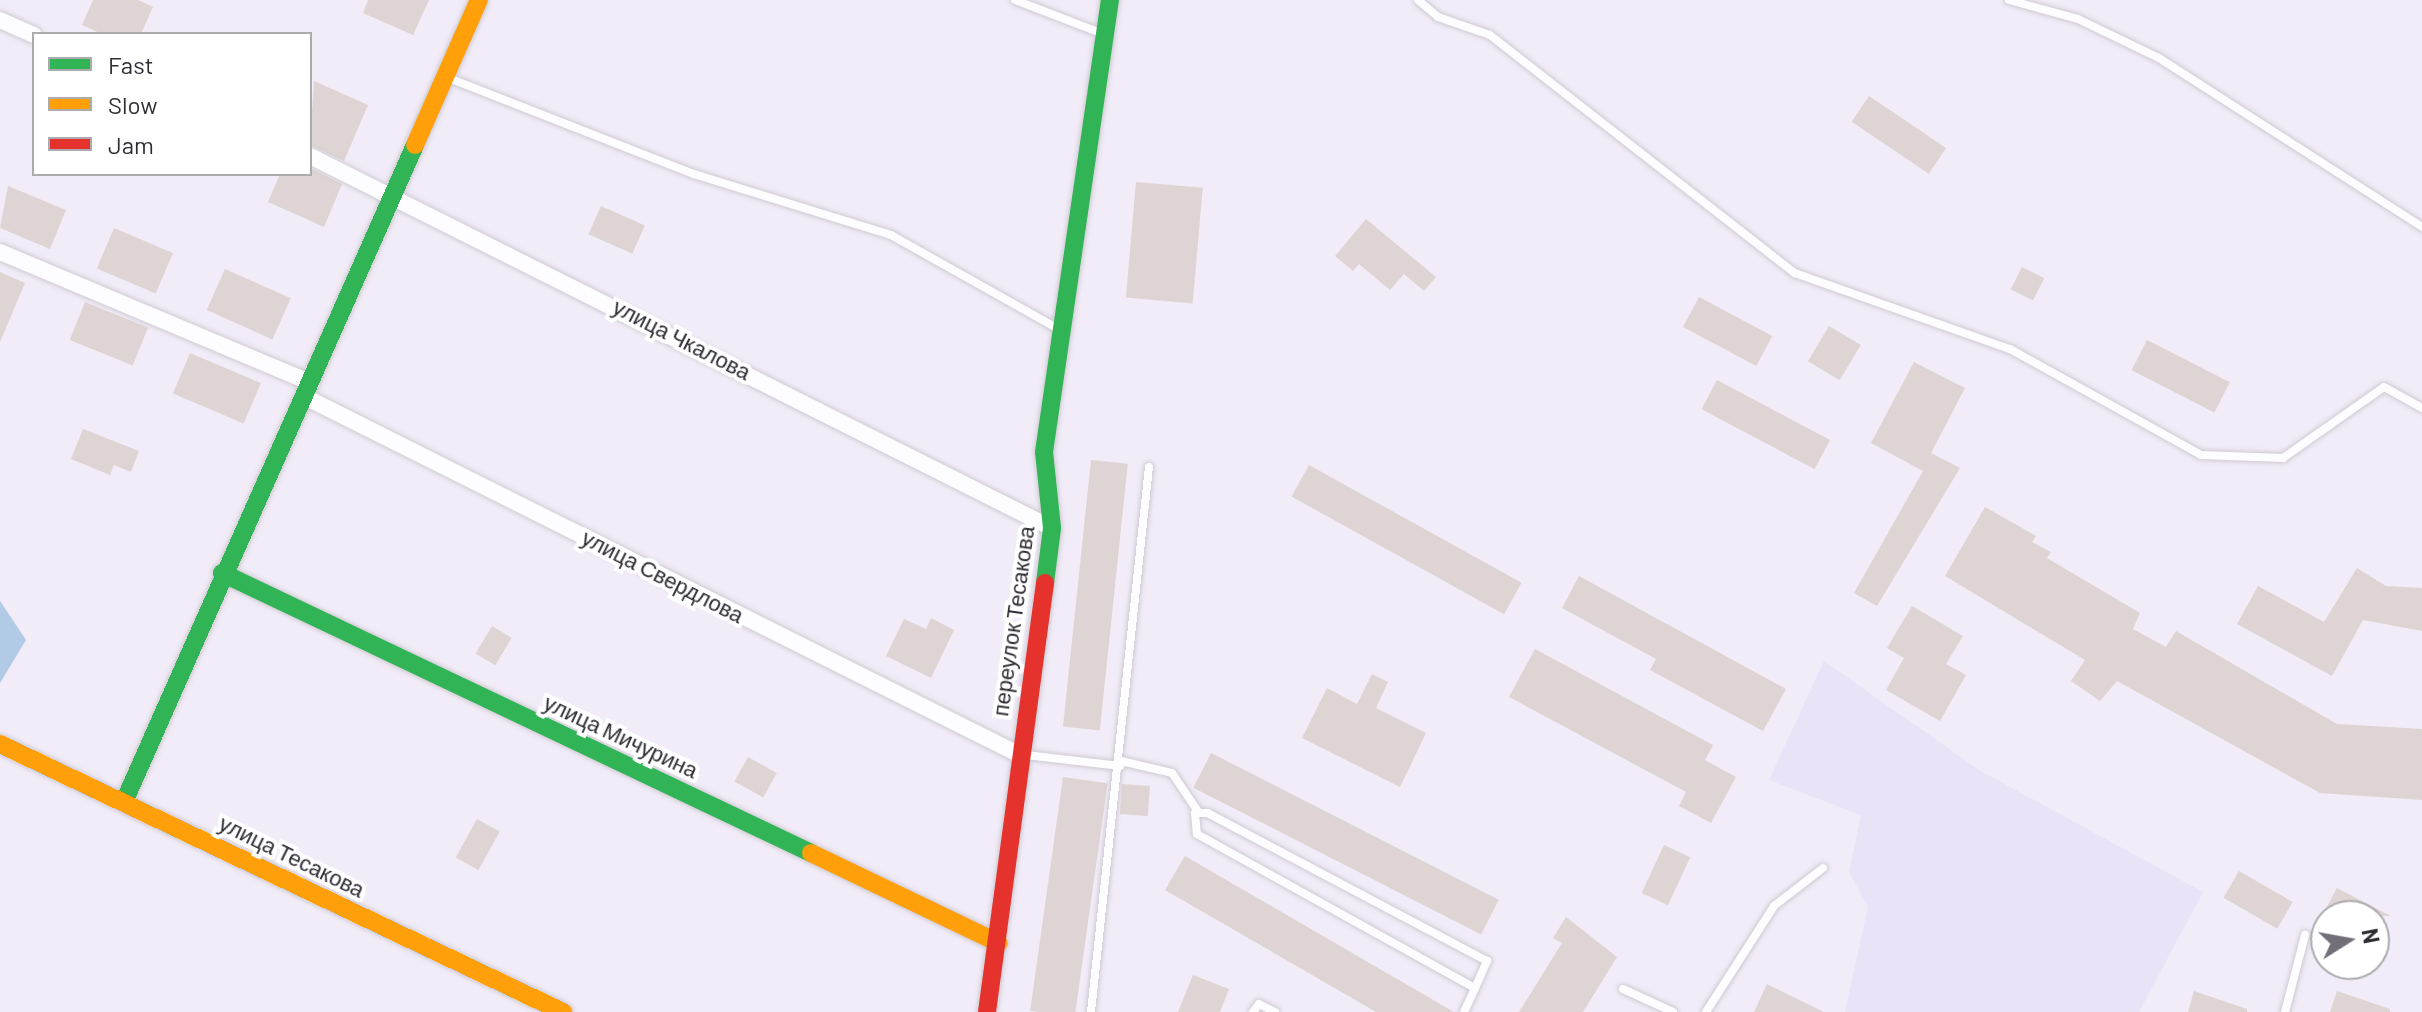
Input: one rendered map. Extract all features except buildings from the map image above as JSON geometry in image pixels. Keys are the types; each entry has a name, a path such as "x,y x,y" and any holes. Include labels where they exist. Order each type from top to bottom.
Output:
{"street":[{"path":"124,802 222,573 309,391 479,0"},
{"name":"переулок Тесакова","path":"987,1012 999,943 1018,754 1052,528 1044,452 1102,34 1110,0"},
{"path":"0,20 32,34"},
{"name":"улица Чкалова","path":"312,157 395,193 1052,528"},
{"name":"улица Свердлова","path":"0,252 309,391 1018,754"},
{"name":"улица Мичурина","path":"222,573 999,943"},
{"name":"улица Тесакова","path":"0,744 563,1012"}],"lane":[{"path":"1015,0 1102,34"},
{"path":"1418,0 1438,17 1490,35 1795,273 2010,349 2201,455 2283,458 2384,387 2422,408"},
{"path":"2009,0 2078,19 2159,58 2422,227"},
{"path":"446,77 694,174 891,235 1061,330"},
{"path":"1091,1012 1120,764 1149,467"},
{"path":"1018,754 1120,764 1172,773 1199,813 1487,961 1464,1012"},
{"path":"1199,813 1192,822 1197,834 1475,988"},
{"path":"1706,1012 1774,906 1823,868"},
{"path":"2285,1012 2305,935"},
{"path":"1623,989 1673,1012"},
{"path":"1253,1012 1259,1004 1275,1012"}],"shaded area":[{"path":"1824,661 1979,770 2203,892 2139,1012 1845,1012 1868,907 1849,872 1861,815 1769,780"}],"water":[{"path":"0,601 26,640 0,683"}],"traffic: fast":[{"path":"1045,583 1052,528 1044,452 1110,0"},
{"path":"124,802 415,145"},
{"path":"222,573 811,853"}],"traffic: slow":[{"path":"415,145 479,0"},
{"path":"0,744 563,1012"},
{"path":"811,853 999,943"}],"traffic: jam":[{"path":"987,1012 1045,583"}]}
